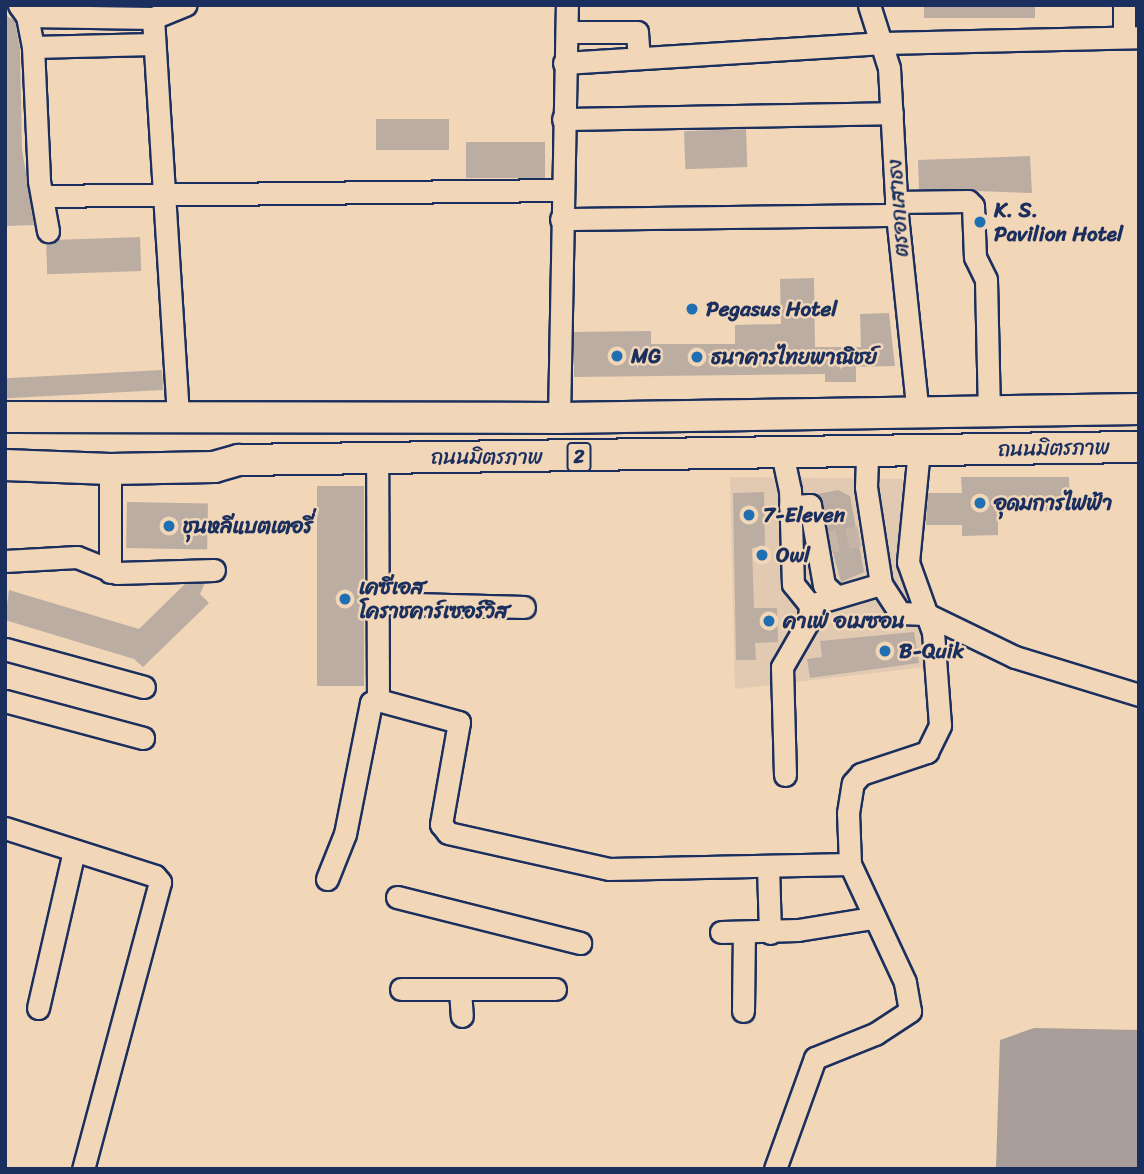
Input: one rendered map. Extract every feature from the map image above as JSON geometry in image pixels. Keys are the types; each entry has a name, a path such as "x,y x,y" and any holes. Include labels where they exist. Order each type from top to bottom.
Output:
{"highway":[{"name":"ถนนมิตรภาพ","path":"11,418 559,418 1139,409"},
{"path":"918,414 919,450"},
{"name":"ถนนมิตรภาพ","path":"5,465 110,469 377,458 1139,447"}],"street":[{"path":"48,231 42,196 33,47 23,11 153,18 186,5"},
{"path":"559,418 561,190 567,5"},
{"name":"ตรอกเสาธง","path":"869,5 883,43 892,113 897,208 918,414"},
{"path":"564,63 883,43 1131,37 1124,5"},
{"path":"153,18 178,417"},
{"path":"576,32 638,32 639,58"},
{"path":"33,47 153,44"},
{"path":"563,119 892,113"},
{"path":"42,196 561,190"},
{"path":"561,219 972,203 975,257 986,280 989,411"},
{"path":"775,1169 815,1058 875,1034 910,1011 905,982 871,918 850,864 853,783 861,774 927,752 940,725 933,632 908,562 919,450"},
{"path":"867,452 866,534 881,584 900,613 926,614 1015,657 1139,695"},
{"path":"782,453 790,506 793,584 810,605 809,620 782,667 785,775"},
{"path":"377,458 378,700"},
{"path":"110,469 110,572"},
{"path":"790,506 810,505 824,584 834,594"},
{"path":"5,561 77,557 110,572 214,570"},
{"path":"810,605 834,594 881,584"},
{"path":"378,603 524,607"},
{"path":"5,649 144,687"},
{"path":"327,879 345,834 371,703 378,700 459,722 443,831 609,869 850,864"},
{"path":"5,701 144,738"},
{"path":"5,828 155,876 160,882 83,1169"},
{"path":"38,1008 74,850"},
{"path":"768,866 770,933"},
{"path":"397,897 580,943"},
{"path":"722,932 770,933 871,918"},
{"path":"743,1012 744,932"},
{"path":"401,989 555,989"},
{"path":"460,990 462,1016"}],"shaded area":[{"path":"730,477 910,479 926,667 735,689"},
{"path":"1034,1028 1139,1030 1139,1169 996,1169 1000,1040"}],"building":[{"path":"924,5 1035,5 1035,18 924,18"},
{"path":"5,15 15,21 20,49 22,149 34,225 5,226"},
{"path":"376,119 449,119 449,150 376,150"},
{"path":"746,129 747,167 685,169 684,131"},
{"path":"466,142 545,142 545,178 466,178"},
{"path":"1030,156 1032,193 919,189 918,160"},
{"path":"140,237 141,271 47,274 46,240"},
{"path":"814,278 815,347 861,347 860,314 889,313 895,366 856,367 856,382 825,382 825,374 574,377 574,332 651,331 651,344 735,344 735,325 781,324 780,279"},
{"path":"162,370 163,390 6,398 5,378"},
{"path":"961,477 1069,477 1070,511 998,512 998,535 962,536 962,525 926,525 928,493 962,493"},
{"name":"เคซีเอส โคราชคาร์เซอร์วิส","path":"317,486 364,486 364,686 317,686"},
{"path":"838,490 850,496 864,572 841,582 817,494"},
{"path":"764,492 765,547 752,548 754,608 777,608 778,642 755,643 756,660 736,660 733,493"},
{"name":"ชุนหลีแบตเตอรี่","path":"127,502 208,503 207,549 126,548"},
{"path":"205,583 200,594 209,603 143,667 134,659 5,620 9,590 139,629 185,584"},
{"path":"914,632 919,663 810,678 807,659 822,657 820,641"}],"tunnel":[{"path":"817,544 859,536"}],"place":[{"name":"K. S. Pavilion Hotel","path":"980,222"},
{"name":"Pegasus Hotel","path":"692,309"},
{"name":"MG","path":"617,356"},
{"name":"ธนาคารไทยพาณิชย์","path":"697,357"},
{"name":"อุดมการไฟฟ้า","path":"980,503"},
{"name":"7-Eleven","path":"749,515"},
{"name":"ชุนหลีแบตเตอรี่","path":"169,526"},
{"name":"Owl","path":"762,555"},
{"name":"เคซีเอส โคราชคาร์เซอร์วิส","path":"345,599"},
{"name":"คาเฟ่ อเมซอน","path":"769,621"},
{"name":"B-Quik","path":"885,651"}]}
